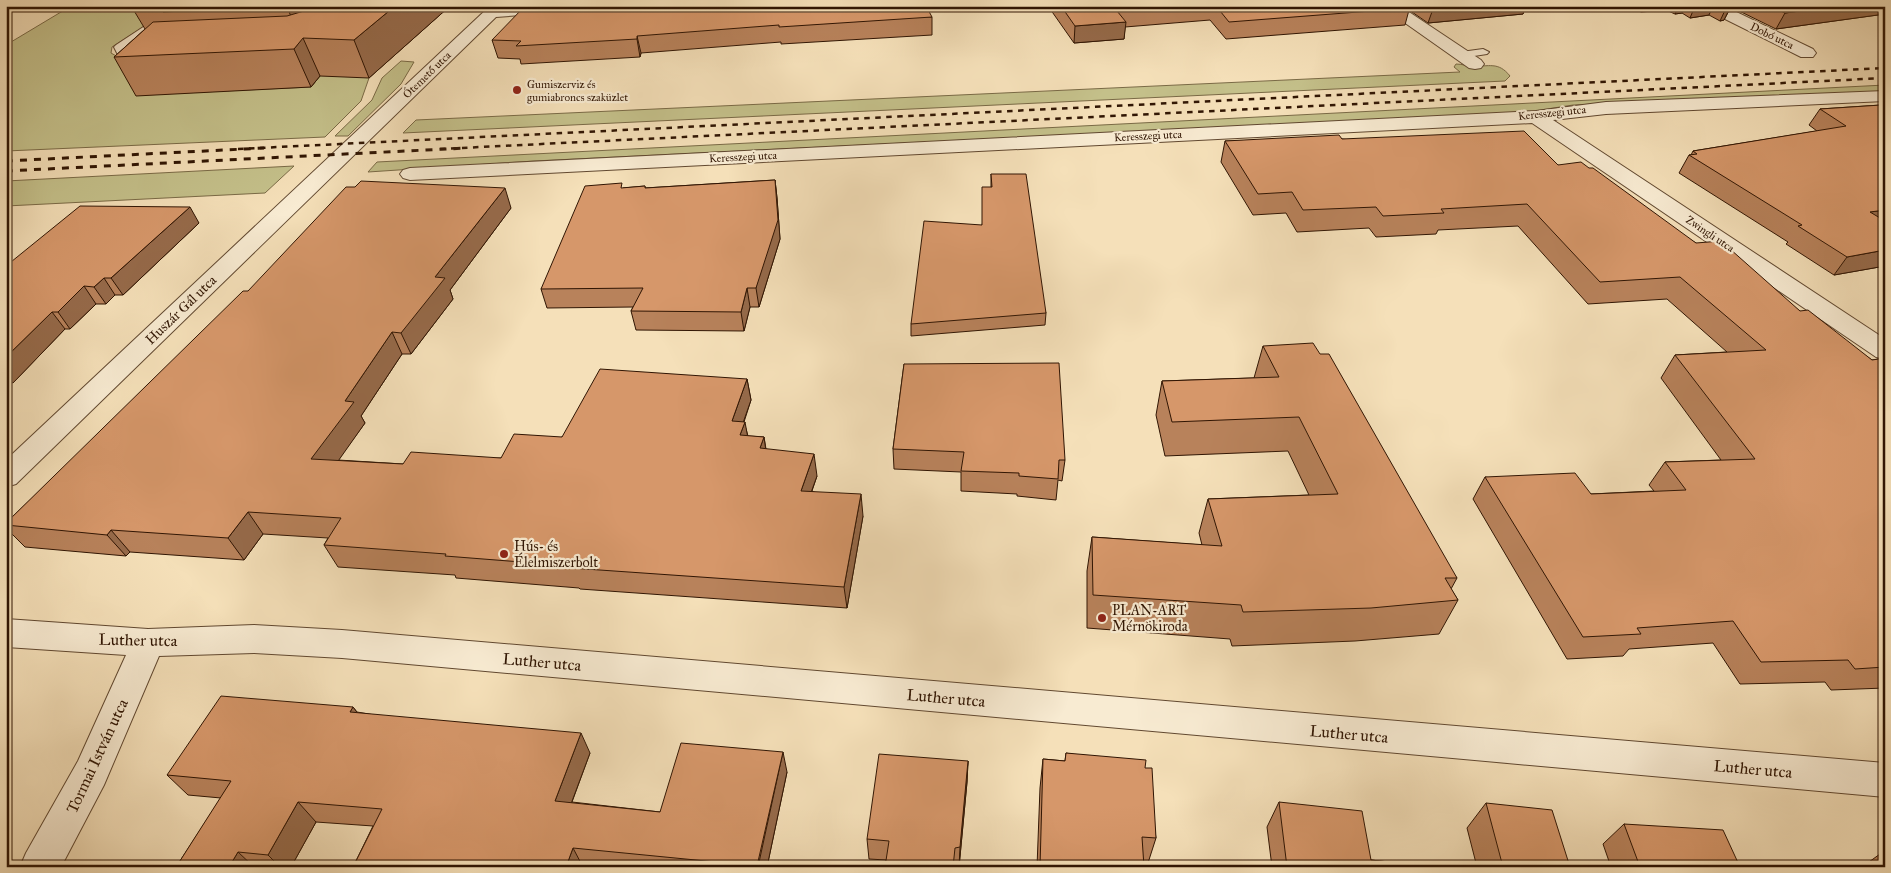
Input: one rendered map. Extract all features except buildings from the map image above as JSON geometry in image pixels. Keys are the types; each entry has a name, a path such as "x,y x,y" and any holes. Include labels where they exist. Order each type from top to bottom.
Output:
{"street":[{"path":"495,9 574,6"},
{"path":"1389,6 1473,57"},
{"name":"Dobó utca","path":"1711,6 1807,53"},
{"name":"Ótemető utca","path":"356,144 495,9"},
{"name":"Keresszegi utca","path":"410,174 1536,117 1606,108 1885,96"},
{"path":"1863,97 1885,108"},
{"name":"Zwingli utca","path":"1536,117 1885,351"},
{"name":"Huszár Gál utca","path":"6,477 356,144"},
{"name":"Luther utca","path":"6,633 148,643 254,639 342,644 1885,780"},
{"name":"Tormai István utca","path":"40,867 91,773 148,643"}],"lane":[{"path":"155,55 127,55 122,53 120,47 164,18 203,6"}],"shaded area":[{"path":"71,6 192,6 154,20 112,47 111,53 118,57 397,17 435,19 409,42 368,40 369,78 361,101 325,137 6,151 6,45","holes":["325,68 311,87 137,95"]},
{"path":"401,61 414,62 401,84 348,136 335,136 372,100 382,78"},
{"path":"1456,64 1497,67 1506,71 1510,76 1505,81 403,133 416,120 1460,72 1454,67"},
{"path":"1885,85 1885,92 1573,105 1521,113 534,161 368,172 377,162"},
{"path":"294,166 265,193 6,206 6,181"}],"railway":[{"path":"238,149 1885,68"},
{"path":"440,149 1885,78"},
{"path":"6,161 264,148"},
{"path":"6,171 466,148"}],"place":[{"name":"Gumiszerviz és gumiabroncs szaküzlet","path":"517,90"},
{"name":"Hús- és Élelmiszerbolt","path":"504,554"},
{"name":"PLAN-ART Mérnökiroda","path":"1102,618"}]}
